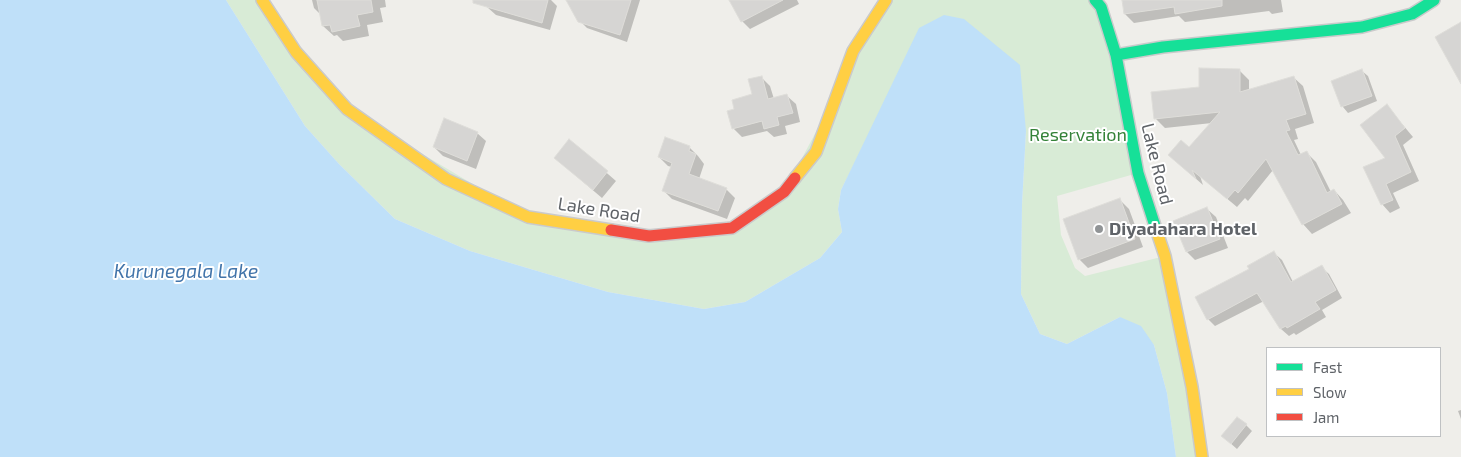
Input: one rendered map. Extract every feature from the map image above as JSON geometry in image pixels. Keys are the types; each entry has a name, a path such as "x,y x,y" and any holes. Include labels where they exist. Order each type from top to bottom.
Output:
{"main road":[{"name":"Lake Road","path":"262,0 296,52 347,109 446,179 528,217 649,236 732,228 784,192 816,152 853,50 886,0"},
{"name":"Lake Road","path":"1095,0 1101,7 1116,55 1138,173 1167,265 1192,387 1202,457"},
{"path":"1116,55 1164,47 1362,27 1412,14 1434,0"}],"green space":[{"name":"Reservation","path":"226,0 262,0 347,109 528,217 649,236 732,228 784,192 886,0 1095,0 1138,173 1057,196 1061,235 1075,268 1085,276 1165,256 1202,457 1176,457 1167,393 1154,345 1120,317 1067,344 1040,334 1021,294 1022,205 1026,131 869,135 841,190 838,209 842,232 820,258 745,302 704,309 608,292 470,251 395,219 339,164 305,126"}],"water":[{"name":"Kurunegala Lake","path":"0,0 226,0 305,126 339,164 395,219 470,251 608,292 704,309 745,302 820,258 842,232 838,209 841,190 919,28 944,15 964,19 1020,65 1026,131 1022,205 1021,294 1040,334 1067,344 1120,317 1141,326 1154,345 1167,393 1176,457 0,457"}],"building":[{"path":"317,0 371,0 373,12 357,15 360,26 332,32 330,25 322,26"},
{"path":"473,0 548,0 542,23 473,3"},
{"path":"566,0 631,0 620,35 578,22"},
{"path":"729,0 783,0 741,22"},
{"path":"1122,0 1222,0 1222,6 1175,14 1174,7 1124,14"},
{"path":"1461,22 1461,84 1435,37"},
{"path":"1199,68 1240,69 1240,92 1294,76 1306,114 1286,120 1290,130 1286,131 1298,155 1307,151 1327,193 1334,189 1342,204 1302,225 1266,159 1238,193 1235,190 1227,199 1192,170 1196,179 1168,155 1181,140 1189,147 1220,112 1154,119 1151,92 1199,87"},
{"path":"1362,69 1372,96 1341,107 1331,81"},
{"path":"762,76 768,99 787,94 793,113 777,117 779,125 764,129 762,121 732,129 727,111 734,109 732,100 752,94 748,79"},
{"path":"1387,104 1405,128 1395,136 1411,172 1386,184 1393,200 1381,205 1363,167 1385,158 1360,125"},
{"path":"444,118 478,132 467,161 433,147"},
{"path":"665,137 690,146 689,151 696,154 689,174 727,188 718,211 662,191 672,163 658,157"},
{"path":"569,139 608,171 593,190 554,158"},
{"name":"Diyadahara Hotel","path":"1120,198 1135,239 1078,260 1063,219"},
{"path":"1207,207 1220,239 1186,252 1173,221"},
{"path":"1274,251 1291,282 1322,265 1336,290 1315,302 1320,309 1287,328 1286,326 1280,329 1257,293 1207,320 1195,297 1249,269 1247,266"},
{"path":"1237,417 1247,424 1231,444 1221,436"}],"traffic: fast":[{"path":"1095,0 1101,7 1116,55 1138,173 1156,229"},
{"path":"1116,55 1163,47 1362,27 1412,14 1434,0"}],"traffic: slow":[{"path":"262,0 296,52 347,109 446,179 528,217 611,230"},
{"path":"795,178 816,152 853,51 886,0"},
{"path":"1156,229 1165,256 1192,387 1202,457"}],"traffic: jam":[{"path":"611,230 649,236 732,228 784,192 795,178"}],"place":[{"name":"Diyadahara Hotel","path":"1099,229"}]}
